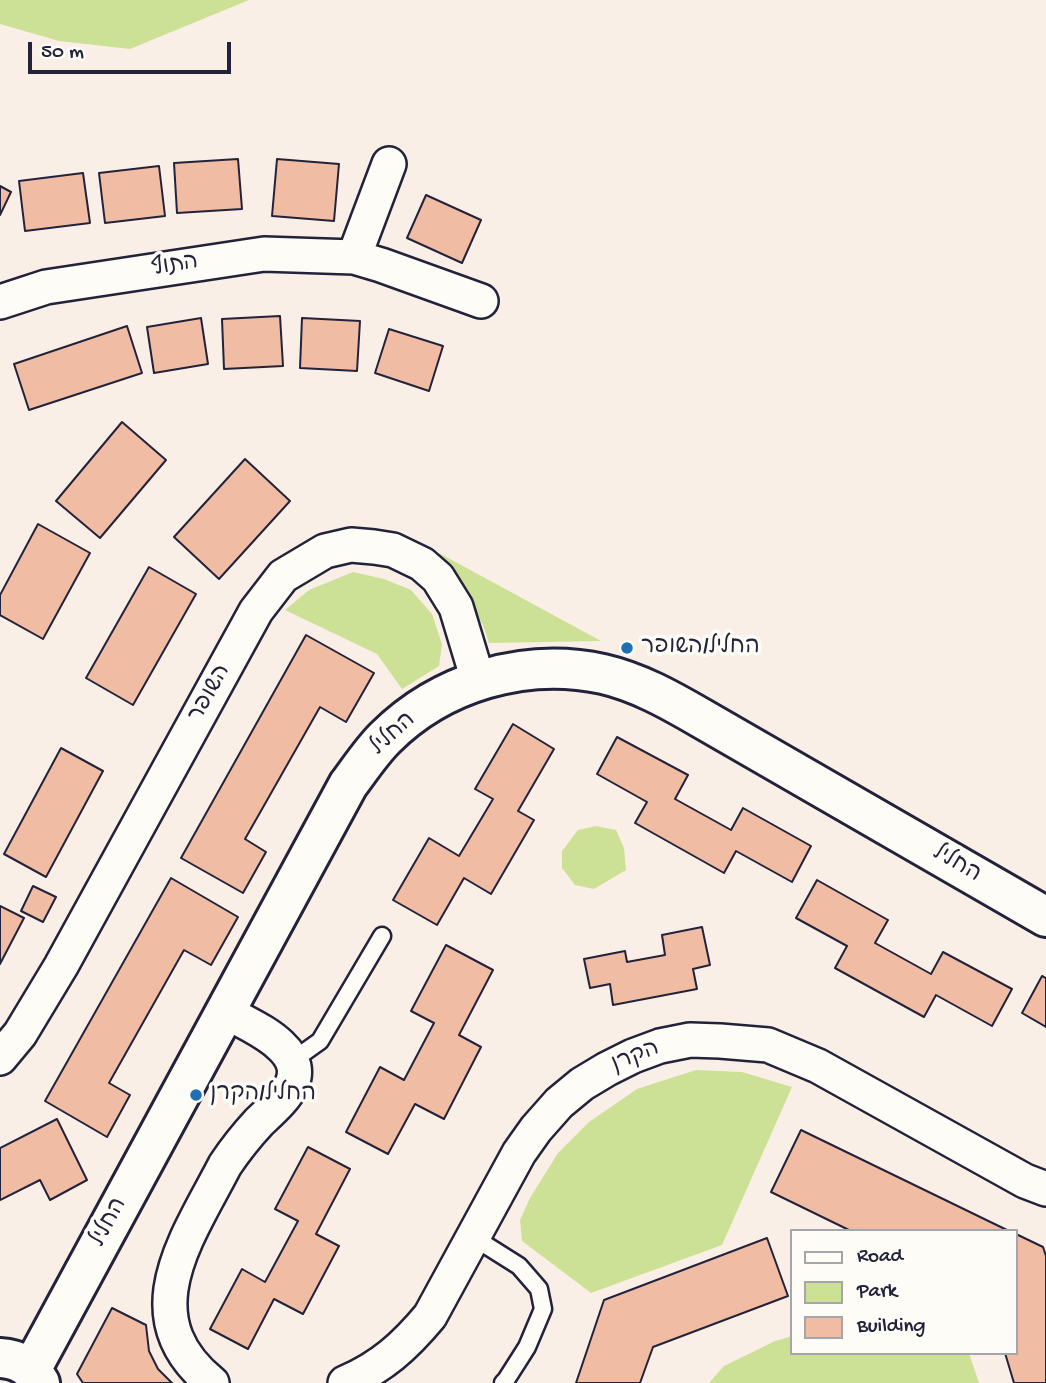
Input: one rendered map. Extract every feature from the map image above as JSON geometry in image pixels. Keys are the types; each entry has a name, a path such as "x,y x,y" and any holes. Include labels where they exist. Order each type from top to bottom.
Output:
{"street":[{"path":"354,257 389,164"},
{"name":"התוף","path":"0,302 46,287 264,254 354,257 481,301"},
{"name":"השופר","path":"0,1058 20,1034 61,966 256,611 283,576 325,551 351,545 393,550 422,564 438,578 456,607 478,680"},
{"name":"החליל","path":"23,1370 225,1012 348,785 385,738 413,716 460,687 504,674 552,668 604,674 633,683 663,696 1046,917"},
{"path":"212,1383 190,1361 172,1327 169,1306 178,1256 233,1153 289,1092 294,1069 290,1056 281,1045 225,1012"},
{"name":"הקרן","path":"345,1383 366,1374 393,1356 430,1316 519,1153 559,1104 582,1084 607,1069 660,1046 690,1040 768,1045 830,1072 1025,1181 1046,1189"}],"lane":[{"path":"292,1061 320,1041 382,936"},
{"path":"473,1237 519,1266 539,1289 543,1309 527,1347 503,1383"}],"green space":[{"path":"0,0 249,0 130,49 59,41 0,24"},
{"path":"439,553 601,641 489,643 483,625"},
{"path":"353,572 384,579 411,590 432,614 442,644 439,666 402,689 377,654 285,610 309,590"},
{"path":"596,826 616,830 624,848 626,870 594,889 575,885 562,868 562,851 578,830"},
{"path":"696,1070 742,1072 792,1087 722,1245 591,1293 522,1241 520,1220 530,1198 558,1153 589,1122 637,1089"},
{"path":"790,1337 790,1355 970,1355 979,1383 709,1383 724,1366"}],"building":[{"path":"238,159 242,209 177,213 174,163"},
{"path":"277,159 339,164 334,221 272,216"},
{"path":"159,166 165,216 105,223 99,173"},
{"path":"83,173 90,223 25,231 19,181"},
{"path":"0,186 11,192 0,215"},
{"path":"426,195 481,220 462,263 407,238"},
{"path":"280,316 283,366 224,369 222,319"},
{"path":"201,318 208,364 154,373 147,327"},
{"path":"302,318 360,321 357,371 300,368"},
{"path":"127,326 142,373 29,410 14,364"},
{"path":"389,329 443,346 429,391 375,373"},
{"path":"122,422 166,460 100,538 56,501"},
{"path":"245,459 290,501 219,579 174,537"},
{"path":"38,524 90,553 43,639 0,615 0,595"},
{"path":"149,567 196,594 133,705 86,678"},
{"path":"306,635 374,673 346,722 320,707 245,839 266,852 243,893 181,858"},
{"path":"513,724 554,749 518,811 534,820 491,894 464,878 437,925 393,900 429,838 459,856 493,799 475,789"},
{"path":"617,737 688,775 675,799 731,830 743,808 811,846 792,882 736,851 724,873 635,823 647,802 597,774"},
{"path":"61,748 103,771 46,877 4,854"},
{"path":"171,878 238,917 211,965 184,950 109,1083 130,1095 107,1137 45,1101"},
{"path":"817,880 888,920 875,943 931,974 943,952 1012,989 992,1026 936,995 924,1017 835,968 847,946 796,918"},
{"path":"33,886 56,897 43,922 21,911"},
{"path":"0,906 24,918 0,964"},
{"path":"702,927 710,965 693,969 697,989 613,1005 610,984 590,988 584,959 625,951 627,962 665,955 662,935"},
{"path":"446,945 493,970 459,1035 481,1047 444,1119 415,1104 388,1154 346,1132 380,1067 404,1080 434,1023 411,1011"},
{"path":"1042,976 1046,978 1046,1027 1022,1013"},
{"path":"57,1119 87,1180 50,1200 40,1180 0,1200 0,1148"},
{"path":"801,1130 1005,1229 847,1229 771,1192"},
{"path":"308,1147 350,1169 316,1234 339,1246 303,1314 274,1299 248,1349 210,1329 242,1269 265,1282 298,1221 275,1209"},
{"path":"1018,1235 1043,1247 1046,1256 1046,1383 1014,1383 1006,1355 1018,1355"},
{"path":"767,1238 788,1296 653,1347 640,1383 576,1383 604,1300"},
{"path":"112,1308 146,1325 149,1351 158,1369 172,1383 83,1383 77,1374"}],"place":[{"name":"החליל/השופר","path":"627,648"},
{"name":"החליל/הקרן","path":"196,1095"}]}
